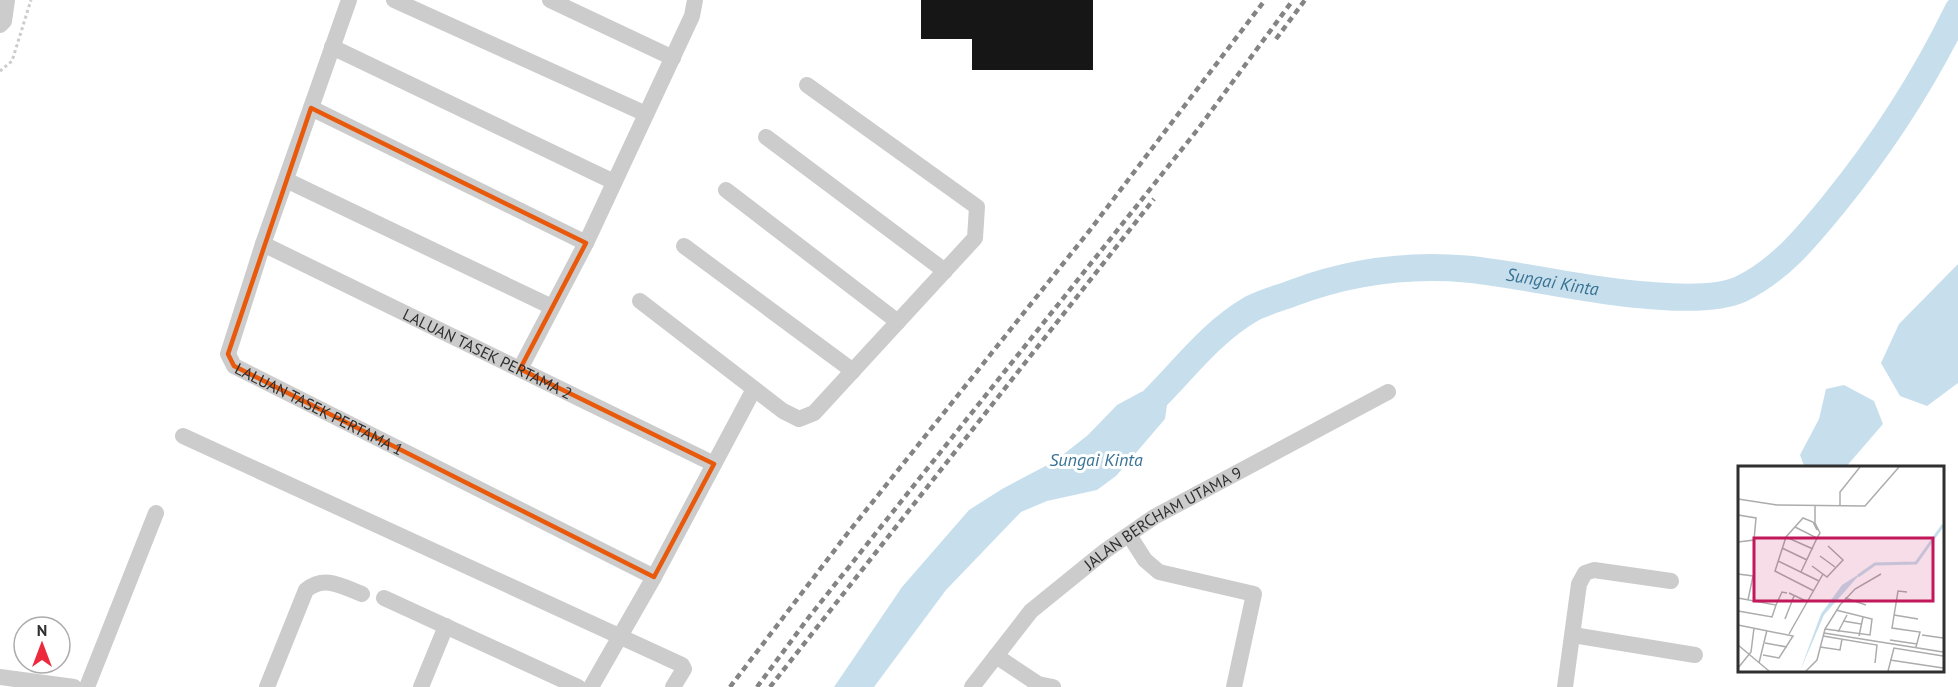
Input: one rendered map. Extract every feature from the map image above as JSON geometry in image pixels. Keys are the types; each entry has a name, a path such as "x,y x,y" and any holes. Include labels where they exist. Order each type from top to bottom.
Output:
{"street":[{"path":"0,25 4,21 7,0"},
{"name":"LALUAN TASEK PERTAMA 1","path":"349,0 263,244 228,354 234,366 654,577"},
{"path":"394,0 646,114"},
{"path":"550,0 672,58"},
{"path":"520,369 586,243 672,58 696,0"},
{"path":"332,47 614,182"},
{"path":"640,301 783,411 799,419 814,413 975,238 977,207 807,85"},
{"path":"311,108 586,243"},
{"path":"766,137 945,271"},
{"path":"286,180 552,307"},
{"path":"726,189 898,322"},
{"name":"LALUAN TASEK PERTAMA 2","path":"263,244 714,464"},
{"path":"684,246 853,371"},
{"path":"591,687 654,577 754,388"},
{"name":"JALAN BERCHAM UTAMA 9","path":"972,687 1031,611 1154,517 1389,392"},
{"path":"183,436 682,665 684,669 673,687"},
{"path":"87,687 156,513"},
{"path":"1129,535 1145,560 1159,572 1254,594 1234,687"},
{"path":"1564,687 1579,584 1585,573 1594,570 1671,581"},
{"path":"267,687 306,590 316,582 328,581 362,594"},
{"path":"384,598 578,687"},
{"path":"422,687 446,626"},
{"path":"1573,635 1695,655"},
{"path":"996,656 1038,684 1053,687"},
{"path":"0,677 74,687"}],"path":[{"path":"0,71 12,61 31,0"}],"highlighted area":[{"path":"311,108 586,243 520,369 714,464 654,577 234,366 228,354"}],"water":[{"path":"1958,264 1958,383 1927,406 1900,396 1881,363 1899,324"},
{"name":"Sungai Kinta","path":"1170,384 1165,419 1116,476 1097,490 1047,501 1021,512 946,590 874,687 834,687 902,587 969,510 1002,489 1055,461 1088,435 1117,405 1141,392"},
{"path":"1844,385 1874,401 1883,424 1847,466 1804,466 1800,455 1819,419 1826,389"}],"building":[{"path":"921,0 1093,0 1093,70 972,70 972,39 921,39"}],"waterway":[{"name":"Sungai Kinta","path":"1145,408 1221,330 1251,309 1314,286 1357,275 1400,269 1466,269 1616,292 1680,297 1713,296 1741,289 1768,272 1792,252 1851,182 1916,87 1958,10"}],"railway":[{"path":"730,687 847,534 1090,230 1265,0"},
{"path":"757,687 809,617 1198,129 1293,0"},
{"path":"1276,39 1305,0"},
{"path":"770,687 1154,199"}]}
